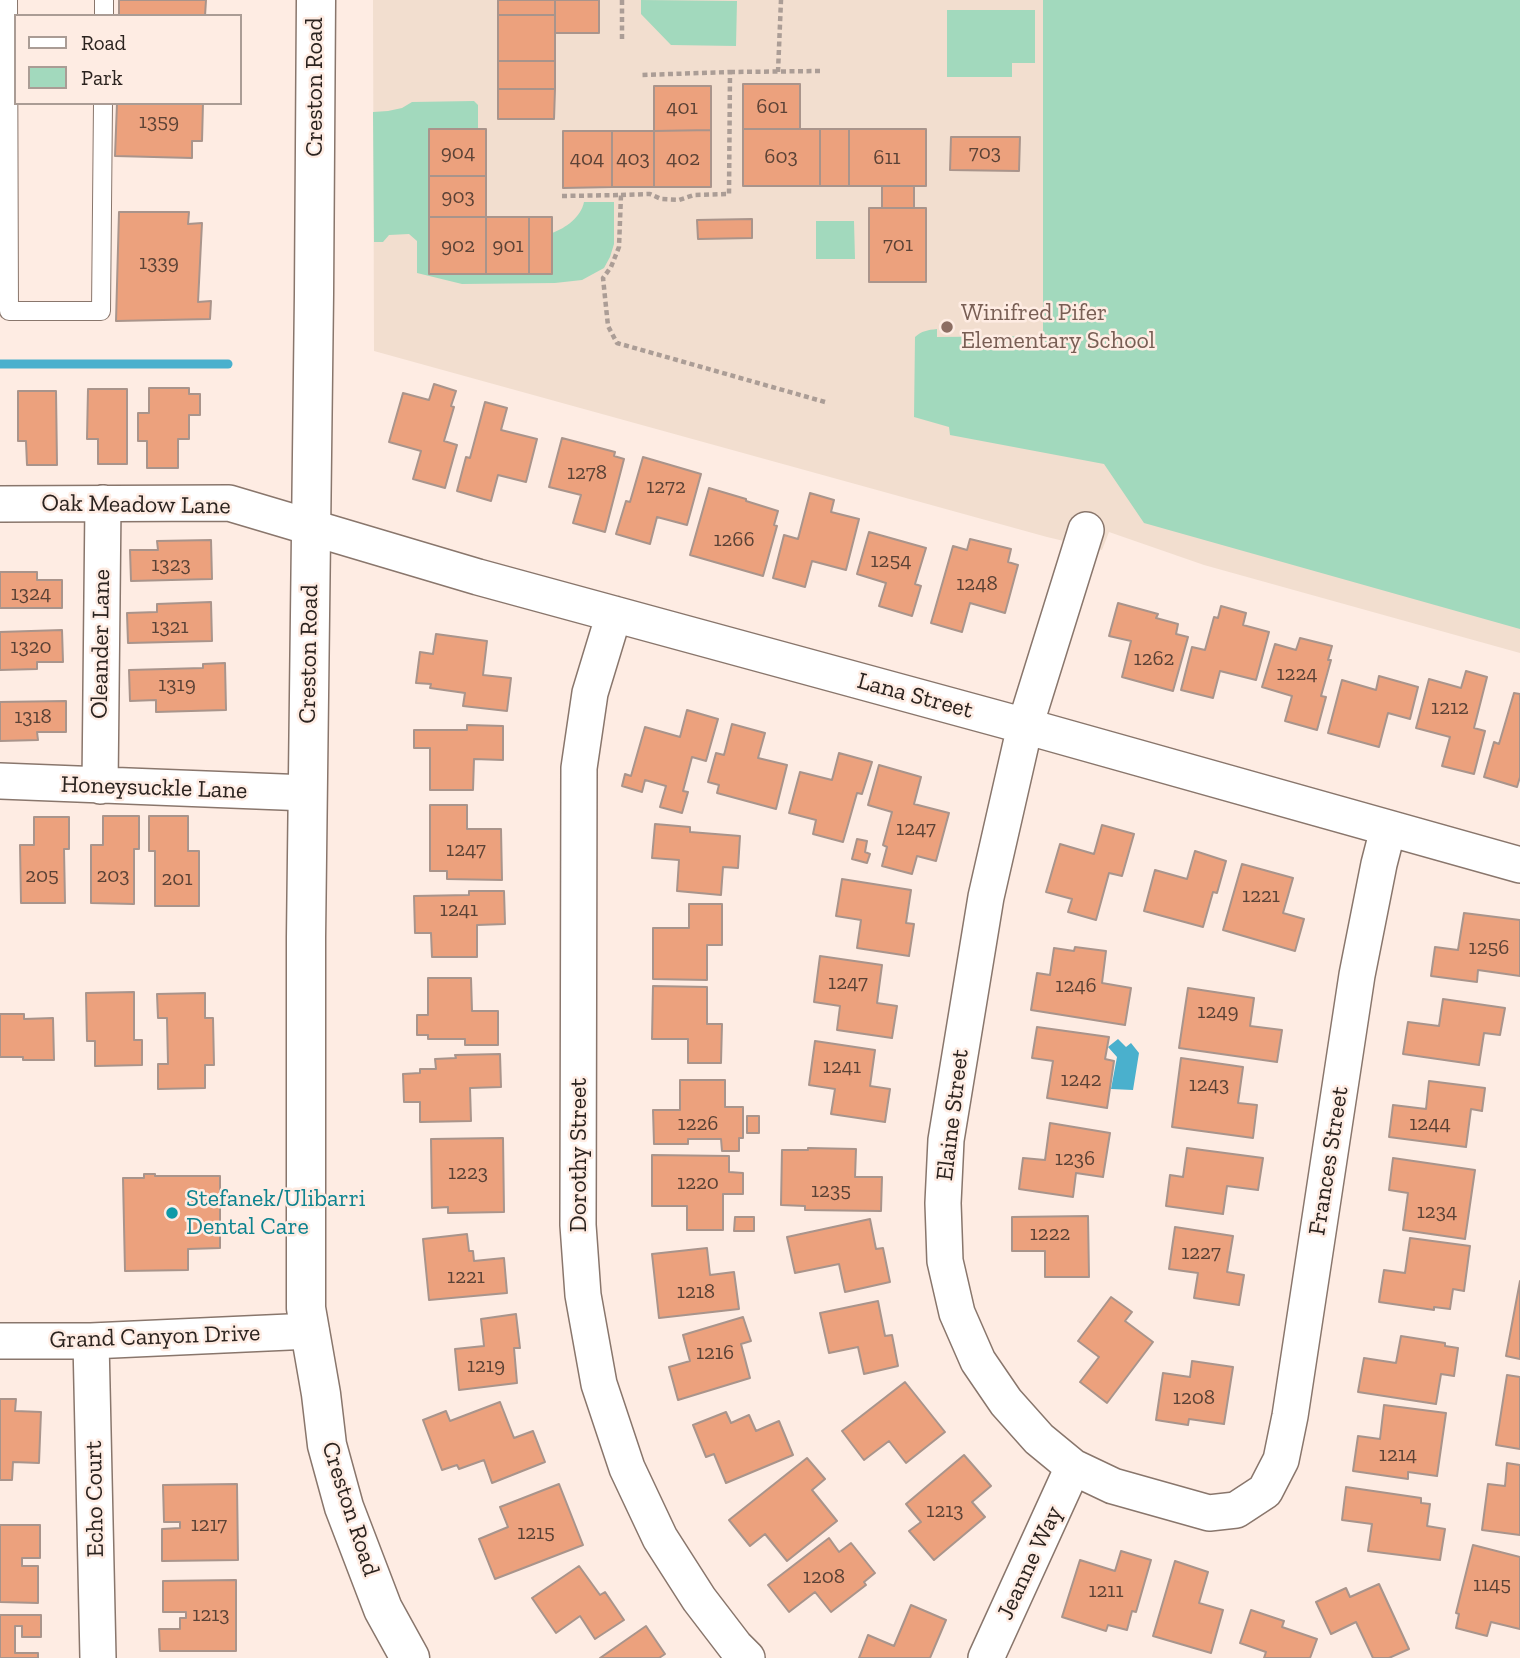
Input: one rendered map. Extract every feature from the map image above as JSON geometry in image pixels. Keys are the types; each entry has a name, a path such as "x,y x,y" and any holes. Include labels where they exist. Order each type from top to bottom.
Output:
{"main road":[{"name":"Creston Road","path":"316,0 306,950 310,1331 327,1445 344,1507 383,1609 410,1658"}],"street":[{"name":"Oleander Lane","path":"100,786 103,503"},
{"name":"Oak Meadow Lane","path":"0,504 229,503 310,528"},
{"name":"Lana Street","path":"310,528 478,578 1025,726 1520,865"},
{"name":"Elaine Street","path":"1086,530 1025,726 986,897 946,1140 943,1203 945,1261 957,1313 978,1361 1006,1402 1039,1439 1073,1467 1113,1486 1209,1513 1236,1510 1265,1491"},
{"name":"Dorothy Street","path":"614,614 590,693 579,768 578,1225 583,1295 599,1384 627,1468 660,1538 692,1589 747,1658"},
{"name":"Honeysuckle Lane","path":"0,781 308,793"},
{"name":"Frances Street","path":"1265,1491 1281,1460 1290,1416 1357,975 1388,829"},
{"name":"Grand Canyon Drive","path":"0,1341 91,1341 310,1331"},
{"name":"Echo Court","path":"91,1341 98,1658"},
{"name":"Jeanne Way","path":"986,1658 1073,1467"}],"lane":[{"path":"8,0 9,311 101,311 103,105"}],"path":[{"path":"622,0 622,41"},
{"path":"778,72 781,0"},
{"path":"642,75 822,71"},
{"path":"562,196 650,194 679,200 694,195 729,194 730,72"},
{"path":"621,195 619,247 603,278 608,326 617,343 825,402"}],"shaded area":[{"name":"Winifred Pifer Elementary School","path":"373,0 1520,0 1520,653 1204,565 1109,532 1102,550 1047,537 374,351"}],"green space":[{"path":"641,0 737,1 736,46 671,45 641,14"},
{"path":"1043,0 1520,0 1520,629 1144,523 1104,464 950,435 949,427 914,417 915,337 920,333 937,329 937,337 1043,336"},
{"path":"947,10 1035,10 1035,63 1012,63 1012,77 947,77"},
{"path":"474,101 478,105 478,129 429,130 429,274 551,274 552,233 572,221 584,202 614,202 614,244 604,268 582,280 462,284 417,273 417,241 409,234 389,235 383,242 374,242 373,112 402,108 412,102"},
{"path":"816,221 854,221 855,259 816,259"}],"water":[{"path":"1118,1039 1126,1047 1131,1043 1139,1053 1133,1090 1111,1089 1117,1057 1108,1047"}],"building":[{"path":"119,0 206,0 205,14 119,14"},
{"path":"498,0 555,0 555,15 498,15"},
{"path":"555,0 599,0 599,33 555,33"},
{"path":"498,15 555,15 555,61 498,61"},
{"path":"498,61 555,61 555,89 498,89"},
{"path":"743,84 800,84 800,129 743,129"},
{"path":"654,86 711,86 711,130 654,131"},
{"path":"498,89 555,89 554,119 498,119"},
{"path":"117,105 203,105 202,141 192,141 192,158 115,156"},
{"path":"429,129 486,129 486,176 429,176"},
{"path":"743,129 820,129 820,186 743,186"},
{"path":"820,129 849,129 849,186 820,186"},
{"path":"849,129 926,129 926,186 849,186"},
{"path":"711,130 711,187 654,187 654,131"},
{"path":"563,131 612,131 612,187 563,188"},
{"path":"612,131 654,131 654,187 612,187"},
{"path":"951,137 1020,137 1019,171 950,170"},
{"path":"429,176 486,176 486,217 429,217"},
{"path":"882,186 914,186 914,208 882,208"},
{"path":"869,208 926,208 926,282 869,282"},
{"path":"119,212 189,212 188,224 202,223 198,302 211,301 210,319 116,321"},
{"path":"429,217 486,217 486,274 429,274"},
{"path":"486,217 529,217 529,274 486,274"},
{"path":"529,217 552,217 552,274 529,274"},
{"path":"752,219 752,238 698,239 697,220"},
{"path":"434,384 456,391 444,441 457,445 445,488 413,479 421,451 389,442 403,393 429,400"},
{"path":"149,388 189,388 189,394 200,394 200,415 189,415 189,439 178,439 178,468 147,468 147,441 138,441 138,413 149,413"},
{"path":"88,389 127,389 127,464 98,464 98,439 87,439"},
{"path":"18,391 56,391 57,465 27,465 26,441 18,441"},
{"path":"485,402 507,408 501,430 537,439 526,482 498,475 491,501 457,491 466,457 470,458"},
{"path":"562,438 615,452 614,456 624,459 605,532 573,523 581,495 549,487"},
{"path":"643,457 701,474 687,525 657,517 650,544 616,534 626,501 630,502"},
{"path":"709,488 778,511 774,525 777,526 763,576 690,555"},
{"path":"810,493 834,500 831,512 859,519 846,570 812,561 805,587 773,578 784,535 798,539"},
{"path":"869,532 926,548 915,584 921,586 912,616 879,606 886,583 857,574"},
{"path":"970,539 1011,549 1008,562 1018,565 1005,613 970,603 962,632 931,623 953,546 967,550"},
{"path":"211,540 212,579 131,581 130,550 158,550 157,541"},
{"path":"0,572 37,572 37,580 62,580 62,608 0,608"},
{"path":"211,602 212,641 128,643 127,613 157,612 157,604"},
{"path":"1118,603 1158,614 1156,618 1178,624 1176,634 1188,637 1173,691 1122,677 1131,641 1109,636"},
{"path":"1221,606 1246,613 1243,625 1269,632 1256,680 1220,671 1213,698 1181,690 1192,647 1205,650 1214,617 1218,618"},
{"path":"62,630 63,662 37,662 37,669 0,670 0,632"},
{"path":"436,634 487,641 483,675 511,678 507,711 463,706 465,693 416,683 420,652 433,654"},
{"path":"1300,638 1332,646 1321,696 1326,697 1317,730 1285,721 1292,696 1262,687 1275,644 1296,650"},
{"path":"225,663 226,710 156,712 156,700 130,701 129,670 203,668 203,664"},
{"path":"1466,671 1487,677 1474,728 1485,731 1474,774 1442,766 1450,737 1416,728 1429,679 1461,688"},
{"path":"1379,676 1418,687 1410,719 1388,713 1379,747 1328,733 1342,680 1376,690"},
{"path":"1514,693 1520,694 1520,777 1517,787 1484,777 1494,742 1499,744"},
{"path":"66,701 66,732 37,732 38,740 0,741 0,702"},
{"path":"687,710 718,719 706,761 692,757 683,791 688,792 682,813 660,807 666,786 645,780 642,792 622,786 625,774 631,776 645,727 680,737"},
{"path":"732,724 765,733 758,758 787,765 776,809 717,793 719,785 708,782 716,753 724,755"},
{"path":"467,725 503,726 503,760 474,759 473,790 430,790 430,748 414,748 414,730 467,730"},
{"path":"839,753 872,762 862,794 857,793 843,842 813,834 816,820 789,813 800,772 832,780"},
{"path":"879,765 921,777 914,804 949,813 936,861 917,856 912,874 882,866 887,847 883,845 892,812 868,805"},
{"path":"430,805 467,805 467,829 501,829 502,880 447,879 447,871 430,871"},
{"path":"103,816 139,816 139,849 134,849 134,904 91,903 91,845 103,845"},
{"path":"149,816 188,816 188,851 199,851 199,906 155,906 155,851 149,851"},
{"path":"34,817 69,817 69,849 64,849 65,903 21,903 20,845 34,845"},
{"path":"655,824 690,827 690,832 740,836 738,868 723,867 721,895 677,891 679,860 652,858"},
{"path":"1102,825 1134,834 1122,876 1109,873 1096,920 1068,912 1072,899 1046,892 1060,844 1094,854"},
{"path":"857,839 867,841 865,852 870,854 867,863 852,859"},
{"path":"1195,851 1226,861 1203,927 1144,911 1155,870 1187,879"},
{"path":"1242,864 1293,878 1283,913 1304,919 1295,951 1223,930"},
{"path":"842,879 911,890 906,923 914,924 909,956 857,948 861,920 836,916"},
{"path":"469,891 504,891 505,924 477,925 477,957 432,957 431,933 415,933 414,896 469,895"},
{"path":"689,904 722,904 722,945 707,945 707,980 653,979 653,928 689,928"},
{"path":"1464,913 1520,920 1520,976 1478,970 1477,982 1431,976 1435,947 1458,950"},
{"path":"1075,947 1106,951 1102,983 1131,988 1125,1025 1031,1010 1037,973 1050,975 1054,948 1074,951"},
{"path":"820,956 882,965 877,1003 897,1006 892,1038 837,1030 840,1006 814,1002"},
{"path":"428,978 471,978 472,1011 498,1011 498,1045 465,1045 465,1039 428,1039 428,1035 417,1035 417,1015 428,1015"},
{"path":"653,986 707,987 707,1024 722,1024 721,1063 688,1063 688,1039 652,1039"},
{"path":"1188,988 1254,998 1250,1026 1282,1030 1277,1062 1179,1048"},
{"path":"134,992 134,1040 142,1040 142,1065 95,1066 95,1041 87,1041 86,993"},
{"path":"205,993 205,1018 213,1018 214,1065 205,1065 205,1088 158,1089 158,1064 168,1064 167,1018 158,1018 157,994"},
{"path":"1443,999 1505,1008 1500,1035 1484,1033 1479,1065 1403,1054 1408,1022 1439,1026"},
{"path":"0,1014 24,1014 24,1019 53,1018 54,1060 0,1057"},
{"path":"1037,1027 1109,1037 1105,1059 1114,1061 1107,1108 1047,1098 1053,1061 1032,1058"},
{"path":"815,1041 875,1050 870,1086 890,1089 885,1122 831,1114 835,1089 809,1085"},
{"path":"500,1054 501,1087 470,1088 471,1121 420,1122 420,1102 404,1102 403,1074 420,1073 420,1069 436,1069 435,1059 456,1058 455,1055"},
{"path":"1181,1058 1243,1067 1238,1103 1257,1105 1253,1138 1172,1127"},
{"path":"680,1080 725,1080 725,1107 743,1107 743,1138 739,1138 739,1151 722,1151 721,1139 688,1139 688,1144 654,1144 653,1110 680,1110"},
{"path":"1429,1081 1485,1088 1482,1111 1471,1109 1466,1147 1389,1137 1393,1105 1426,1109"},
{"path":"747,1116 759,1116 759,1133 747,1133"},
{"path":"1050,1123 1110,1133 1103,1177 1076,1173 1073,1197 1019,1189 1023,1158 1045,1160"},
{"path":"503,1138 504,1212 448,1213 448,1207 432,1208 431,1139"},
{"path":"1187,1148 1263,1158 1258,1190 1227,1186 1223,1214 1166,1206 1170,1175 1183,1177"},
{"path":"856,1149 855,1177 882,1177 881,1211 805,1210 805,1206 781,1205 782,1150"},
{"path":"652,1155 729,1156 729,1172 743,1173 743,1194 723,1194 723,1230 687,1230 687,1206 652,1206"},
{"path":"1393,1158 1475,1170 1465,1239 1403,1230 1408,1193 1389,1190"},
{"name":"Stefanek/Ulibarri Dental Care","path":"144,1174 220,1176 220,1248 188,1249 188,1270 125,1271 123,1178 144,1178"},
{"path":"1088,1216 1089,1277 1045,1277 1045,1251 1012,1251 1012,1217"},
{"path":"735,1217 754,1217 754,1231 734,1231"},
{"path":"870,1219 876,1249 883,1248 890,1282 845,1292 839,1264 795,1273 787,1237"},
{"path":"1175,1227 1233,1236 1227,1272 1244,1275 1239,1305 1194,1298 1198,1273 1169,1269"},
{"path":"467,1234 469,1251 473,1251 474,1261 504,1258 507,1293 429,1300 423,1239"},
{"path":"1410,1238 1470,1246 1464,1291 1453,1289 1450,1309 1434,1307 1434,1310 1379,1302 1384,1270 1405,1273"},
{"path":"707,1248 710,1275 734,1272 739,1309 659,1318 652,1254"},
{"path":"1520,1281 1520,1359 1506,1356"},
{"path":"1111,1297 1132,1312 1125,1321 1153,1342 1107,1403 1080,1382 1099,1357 1078,1341"},
{"path":"878,1301 885,1336 892,1335 898,1366 864,1374 858,1347 829,1353 820,1313"},
{"path":"516,1314 520,1348 514,1348 517,1383 459,1390 455,1349 484,1346 481,1319"},
{"path":"743,1317 751,1341 741,1344 750,1378 678,1400 669,1367 690,1361 683,1335"},
{"path":"1401,1336 1445,1343 1445,1346 1458,1348 1454,1376 1441,1374 1436,1404 1358,1392 1364,1358 1396,1363"},
{"path":"1192,1361 1233,1367 1224,1424 1189,1419 1188,1425 1156,1420 1163,1373 1190,1377"},
{"path":"1507,1375 1520,1377 1520,1449 1496,1445"},
{"path":"905,1382 945,1432 906,1463 889,1441 864,1460 842,1431"},
{"path":"0,1399 16,1399 15,1411 41,1412 39,1463 13,1462 12,1480 0,1480"},
{"path":"500,1402 514,1438 533,1431 545,1462 492,1483 484,1460 459,1469 457,1465 442,1470 423,1420 446,1411 450,1421"},
{"path":"1384,1405 1446,1413 1437,1476 1408,1472 1408,1479 1353,1471 1358,1436 1380,1439"},
{"path":"726,1412 731,1423 749,1415 756,1431 779,1421 793,1455 726,1483 714,1454 706,1457 693,1425"},
{"path":"964,1455 991,1486 972,1502 985,1517 934,1560 909,1531 921,1522 906,1504"},
{"path":"807,1458 825,1479 812,1490 837,1521 787,1561 765,1534 750,1546 729,1520"},
{"path":"1507,1463 1520,1465 1520,1535 1482,1530 1488,1484 1505,1486"},
{"path":"237,1484 238,1560 162,1561 162,1529 180,1528 180,1522 164,1522 163,1485"},
{"path":"559,1484 583,1545 495,1579 479,1539 508,1527 500,1507"},
{"path":"1346,1487 1421,1498 1421,1503 1430,1504 1427,1526 1445,1529 1440,1560 1368,1551 1372,1524 1342,1520"},
{"path":"0,1525 40,1525 40,1558 22,1558 22,1566 38,1566 38,1603 0,1602"},
{"path":"829,1538 839,1552 851,1543 875,1573 864,1582 866,1585 831,1612 815,1592 789,1612 768,1585"},
{"path":"1473,1545 1520,1557 1520,1629 1491,1622 1487,1636 1456,1628 1459,1614 1456,1613"},
{"path":"1121,1551 1151,1560 1136,1612 1132,1611 1127,1630 1108,1625 1106,1631 1062,1617 1080,1560 1115,1571"},
{"path":"1175,1561 1208,1572 1199,1603 1223,1610 1211,1653 1153,1636"},
{"path":"579,1566 600,1595 605,1592 624,1620 595,1639 580,1616 556,1633 532,1598"},
{"path":"236,1580 236,1651 160,1651 159,1629 180,1629 180,1618 186,1618 186,1612 163,1612 163,1581"},
{"path":"1379,1584 1409,1649 1389,1658 1373,1658 1356,1622 1331,1634 1316,1602 1346,1588 1350,1597"},
{"path":"911,1605 946,1620 930,1658 859,1658 868,1635 894,1646"},
{"path":"1251,1610 1284,1621 1282,1627 1317,1639 1310,1658 1264,1658 1266,1652 1240,1643"},
{"path":"0,1615 41,1615 41,1637 22,1637 22,1626 15,1626 15,1653 38,1653 38,1658 0,1658"},
{"path":"646,1626 665,1654 659,1658 600,1658"}],"waterway":[{"path":"0,364 228,364"}],"place":[{"name":"Winifred Pifer Elementary School","path":"947,327"},
{"name":"Stefanek/Ulibarri Dental Care","path":"172,1213"}]}
